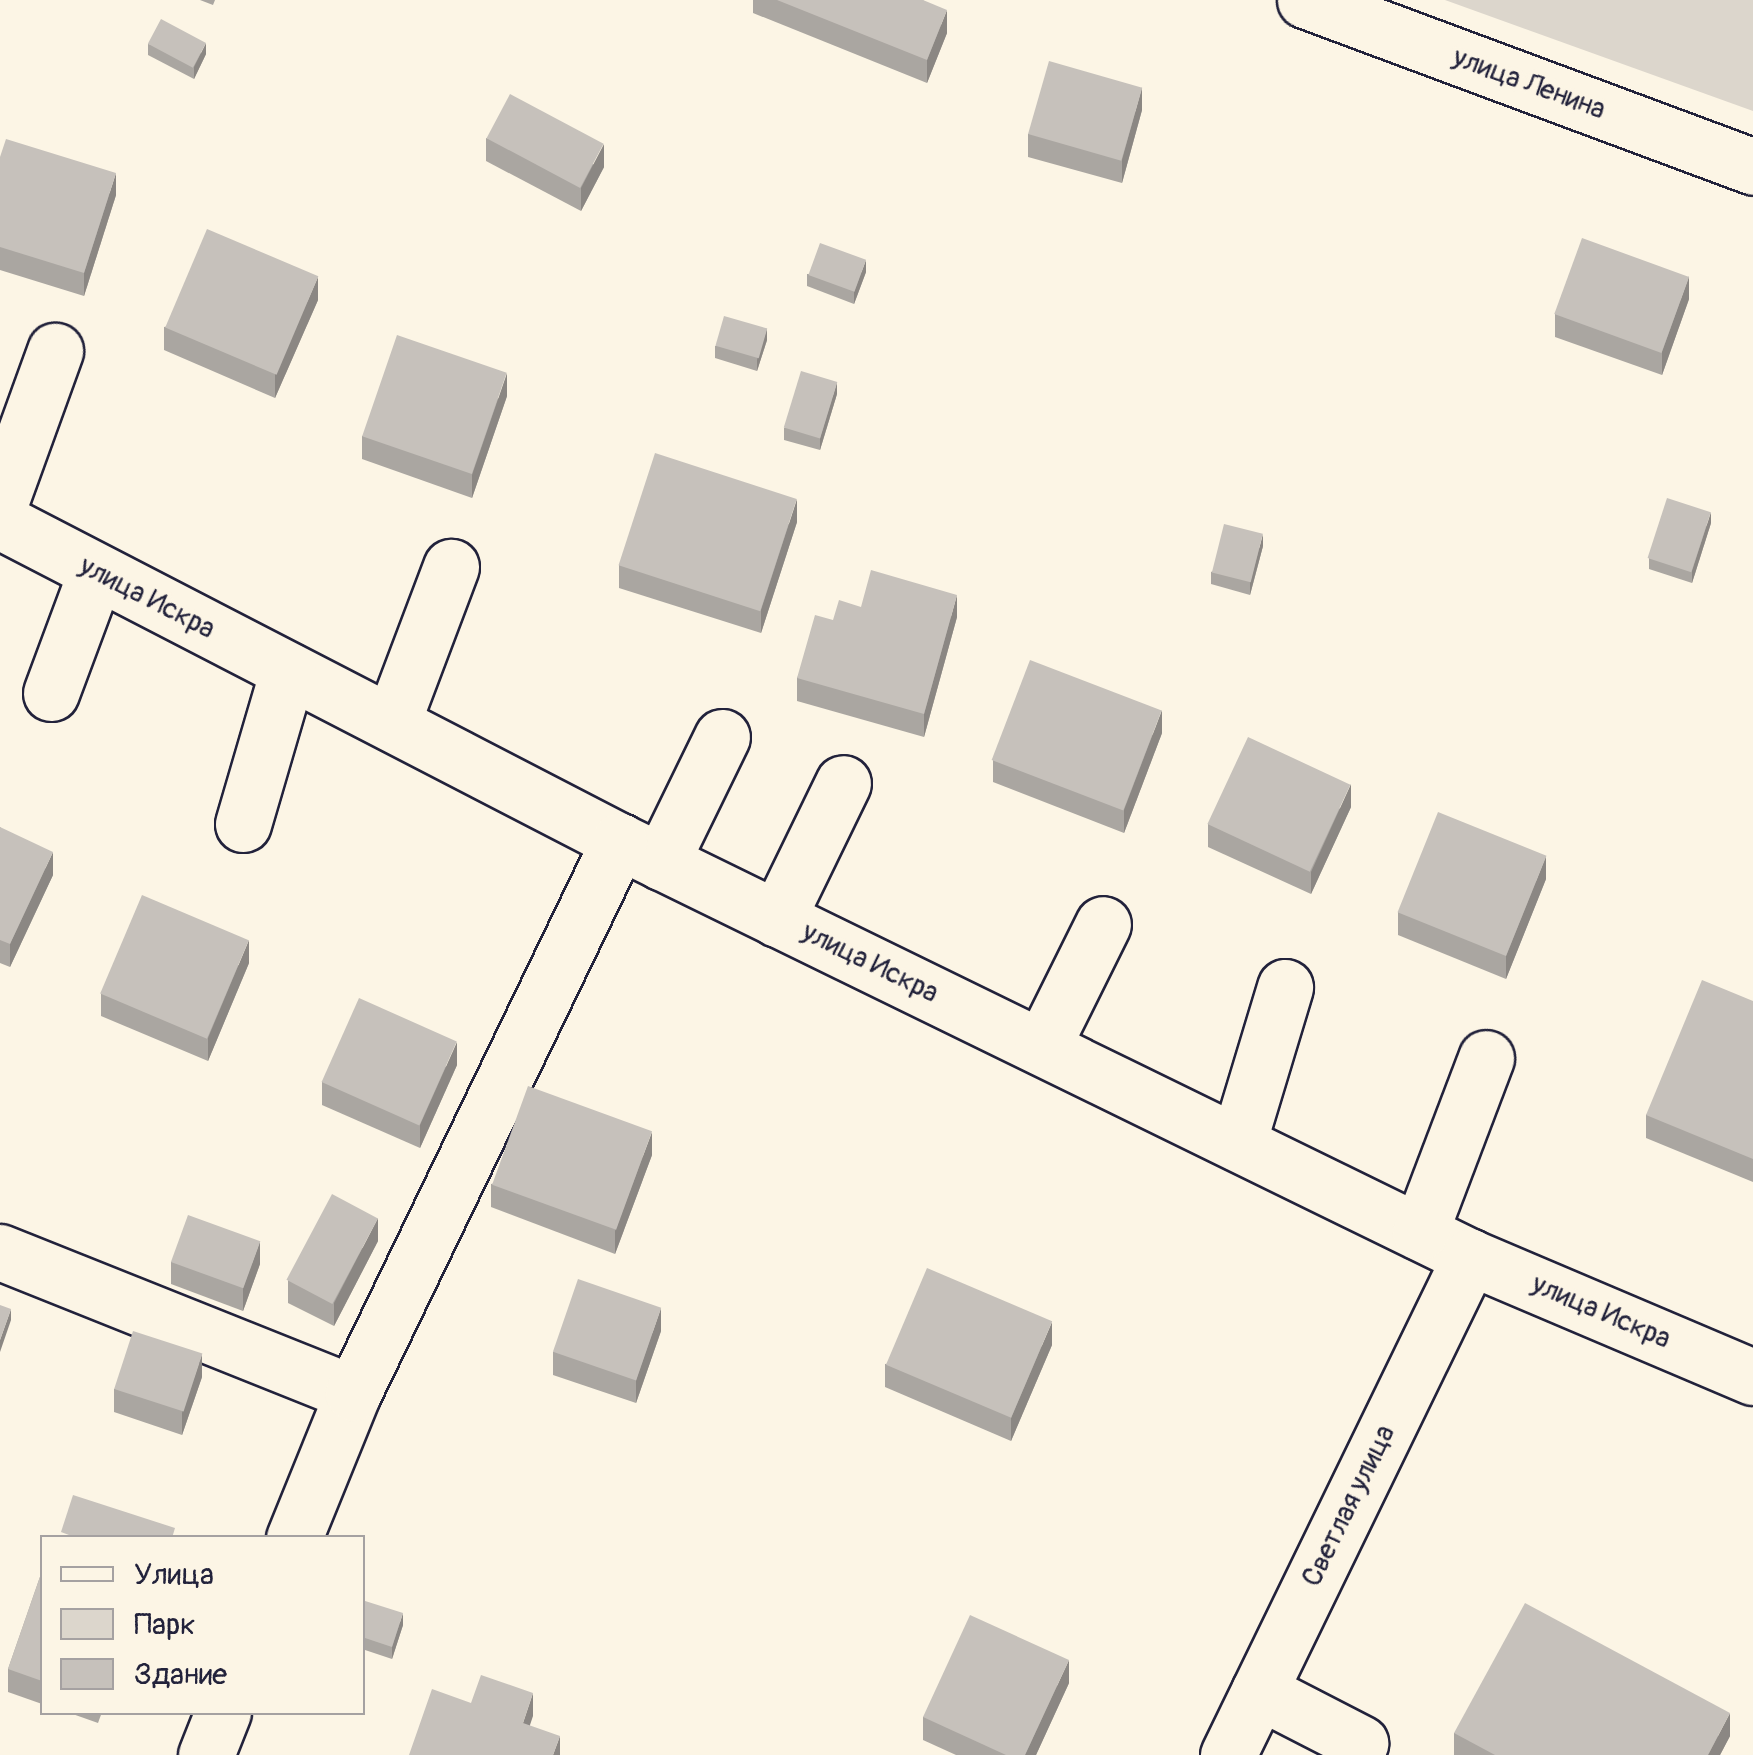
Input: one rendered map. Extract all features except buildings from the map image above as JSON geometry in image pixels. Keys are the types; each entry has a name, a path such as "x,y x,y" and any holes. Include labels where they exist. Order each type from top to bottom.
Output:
{"street":[{"name":"улица Ленина","path":"1305,0 1753,167"},
{"path":"0,503 55,352"},
{"name":"улица Искра","path":"0,522 640,851 1420,1232 1753,1377"},
{"path":"392,724 451,567"},
{"path":"51,693 96,572"},
{"path":"243,824 288,670"},
{"path":"295,1535 353,1393 640,851 722,737"},
{"path":"778,918 844,782"},
{"path":"1042,1047 1102,924"},
{"path":"1238,1143 1285,987"},
{"path":"1420,1232 1486,1058"},
{"path":"0,1252 353,1393"},
{"name":"Светлая улица","path":"1228,1755 1470,1256"},
{"path":"1259,1690 1360,1742"},
{"path":"206,1755 222,1715"}],"green space":[{"path":"1445,0 1753,0 1753,111"}]}
